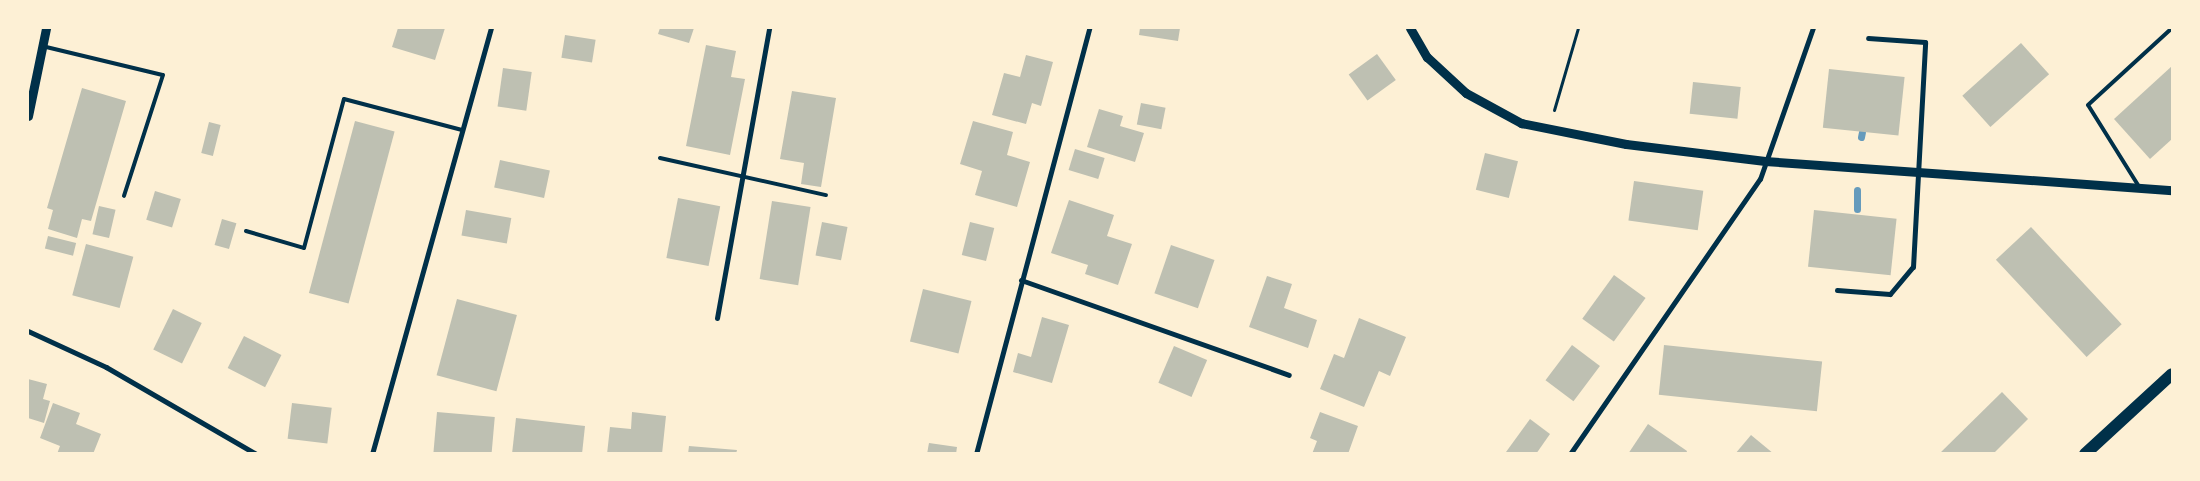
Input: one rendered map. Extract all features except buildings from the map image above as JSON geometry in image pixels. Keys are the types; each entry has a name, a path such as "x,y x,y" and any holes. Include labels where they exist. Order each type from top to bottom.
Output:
{"main road":[{"path":"2085,454 2172,374"}],"street":[{"path":"28,116 46,28"},
{"path":"372,454 491,28"},
{"path":"717,318 769,28"},
{"path":"976,454 1089,28"},
{"path":"1410,28 1427,57 1466,94 1520,123 1626,144 1765,161 2172,190"},
{"path":"1570,454 1760,179 1813,28"},
{"path":"1837,290 1890,294 1913,267 1926,42 1868,38"},
{"path":"1021,280 1289,375"},
{"path":"28,331 106,367 256,454"}],"lane":[{"path":"2139,187 2088,105 2172,28"},
{"path":"42,46 163,75 124,196"},
{"path":"246,231 304,248 344,100 462,130"},
{"path":"660,158 826,195"}],"path":[{"path":"1554,110 1578,28"}],"waterway":[{"path":"1861,137 1862,132"},
{"path":"1857,190 1857,209"}]}
